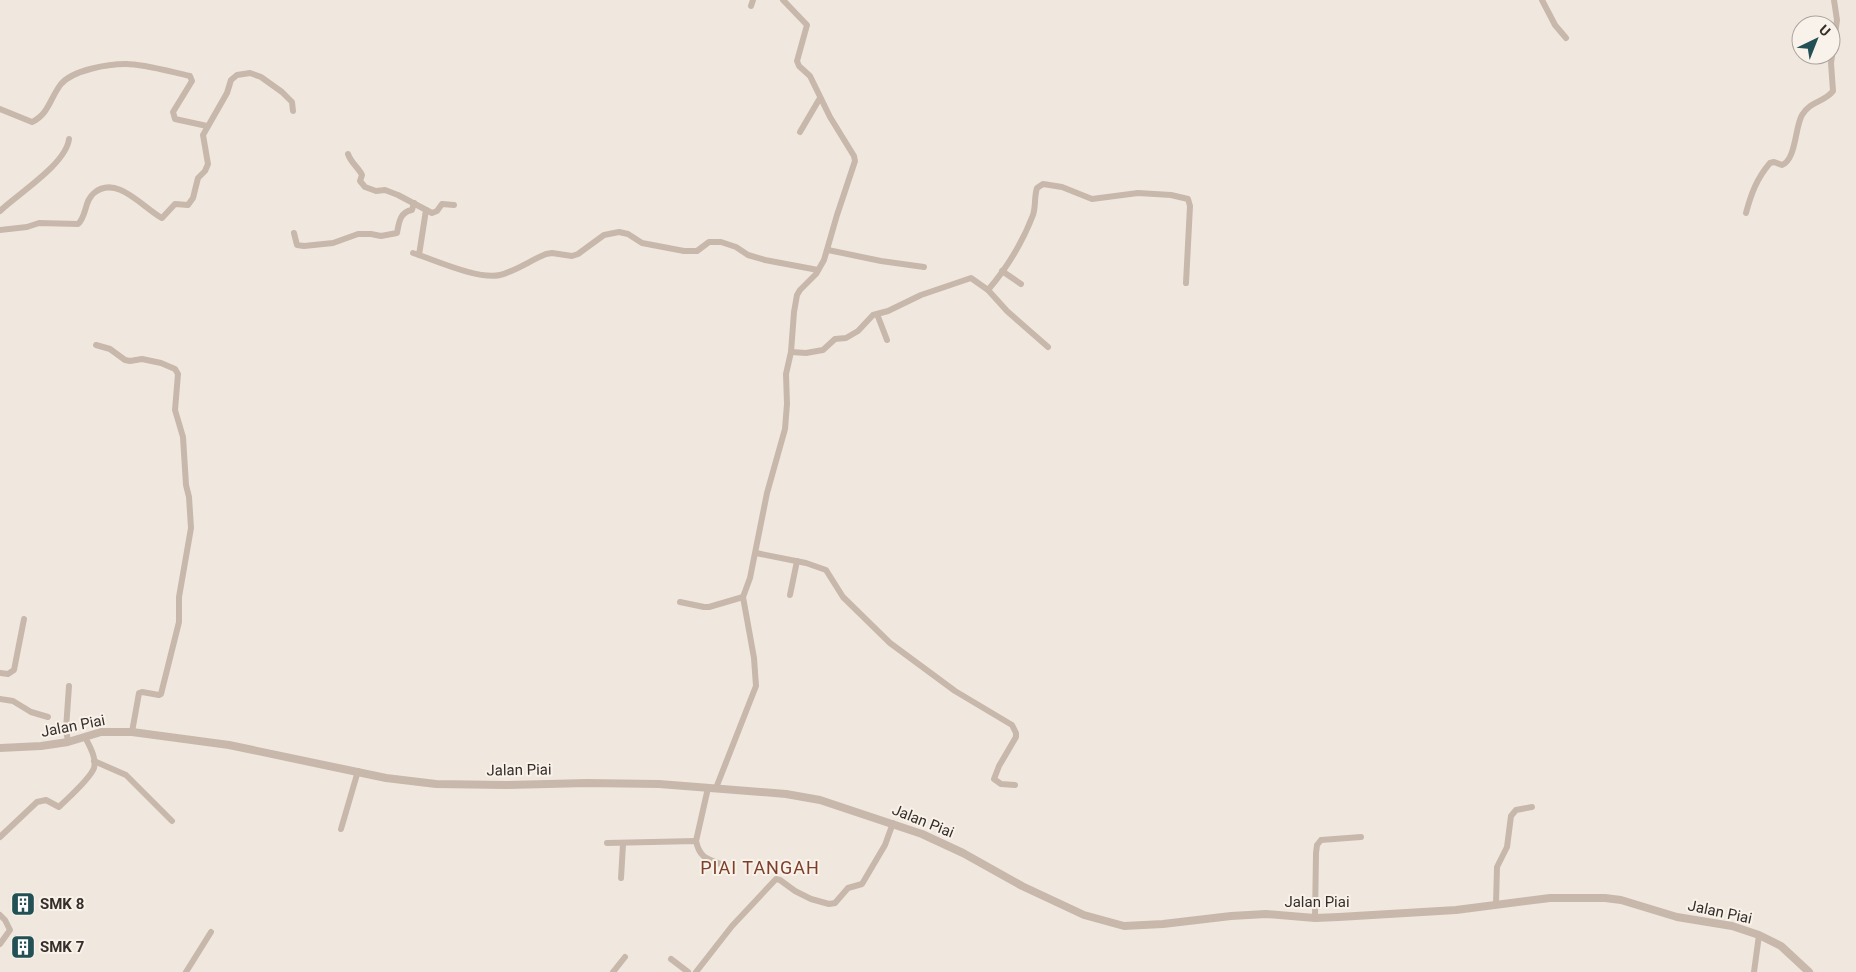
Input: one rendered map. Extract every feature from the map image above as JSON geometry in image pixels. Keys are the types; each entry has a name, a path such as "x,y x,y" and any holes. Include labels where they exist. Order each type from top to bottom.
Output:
{"street":[{"path":"723,865 702,855 698,850 696,842 712,788 756,686 754,658 744,597 756,553 767,493 784,429 787,404 786,374 791,352 797,295 818,270 828,250 836,215 855,161 810,76 799,66 797,61 807,24 783,0"},
{"path":"1542,0 1555,25 1566,38"},
{"path":"1746,213 1750,196 1761,173 1770,163 1774,162 1782,165 1788,162 1801,116 1812,103 1829,96 1833,91 1831,63 1837,20 1834,0"},
{"path":"0,109 32,122 41,118 62,83 80,72 104,66 127,64 190,76 192,81 173,112 173,116 181,122 207,126"},
{"path":"0,230 38,223 78,224 82,221 88,201 94,193 105,188 116,188 127,193 153,212 164,217 175,204 185,205 190,203 198,178 205,172 208,164 203,140 207,126 227,93 231,80 237,74 250,73 261,77 282,92 292,102 293,111"},
{"path":"800,132 820,98"},
{"path":"0,211 64,154 68,147 69,139"},
{"path":"348,154 350,161 362,175 360,181 365,186 376,191 385,190 398,195 432,213 437,211 442,204 454,205"},
{"path":"988,290 1002,271 1031,220 1036,205 1037,188 1043,184 1050,184 1092,199 1138,193 1171,195 1188,199 1190,206 1186,284"},
{"path":"294,233 297,246 333,243 358,234 390,235 397,233 399,219 406,211 412,210 414,203"},
{"path":"426,210 416,254 479,274 496,275 546,254 572,256 578,254 604,235 619,232 628,234 642,243 684,252 697,251 709,242 721,242 736,247 748,255 765,260 818,270"},
{"path":"828,250 881,261 924,267"},
{"path":"1002,271 1021,284"},
{"path":"791,352 806,353 823,350 836,339 846,338 858,331 873,314 888,311 921,295 966,278 974,279 988,290 1007,311 1048,347"},
{"path":"877,314 887,340"},
{"path":"96,346 110,349 125,360 142,359 161,363 176,369 178,374 175,410 183,437 191,528 179,597 178,622 161,694 159,696 139,693 132,732"},
{"path":"756,553 798,561 826,570 843,597 899,651 955,691 1012,725 1016,732 1016,737 999,766 994,779 1001,784 1015,785"},
{"path":"790,595 798,561"},
{"path":"680,602 704,607 723,604 744,597"},
{"path":"0,673 8,674 14,670 24,619"},
{"path":"68,742 69,686"},
{"path":"0,699 13,701 31,712 48,717"},
{"name":"Jalan Piai","path":"0,748 40,746 68,742 101,732 132,732 229,745 386,778 436,784 636,783 806,797 893,823 938,841 1022,886 1084,915 1124,926 1231,916 1266,914 1315,918 1456,910 1550,898 1605,898 1621,900 1677,917 1726,924 1759,935 1781,946 1809,972"},
{"path":"0,837 37,802 46,800 59,807 80,786 94,768 94,761 85,737"},
{"path":"94,761 126,775 172,821"},
{"path":"341,829 358,771"},
{"path":"1496,904 1497,867 1508,841 1511,816 1516,810 1532,807"},
{"path":"696,972 732,926 776,879 795,891 829,904 836,903 848,888 862,884 885,844 893,823"},
{"path":"1315,918 1316,853 1318,843 1321,840 1361,837"},
{"path":"607,843 696,842"},
{"path":"621,878 623,844"},
{"path":"0,915 10,930 0,944"},
{"path":"186,972 211,932"},
{"path":"1754,972 1759,935"},
{"path":"613,972 625,957"},
{"path":"671,959 688,972"}],"place":[{"name":"SMK 8","path":"23,904"},
{"name":"SMK 7","path":"23,947"}],"district":[{"name":"PIAI TANGAH","path":"760,867"}]}
